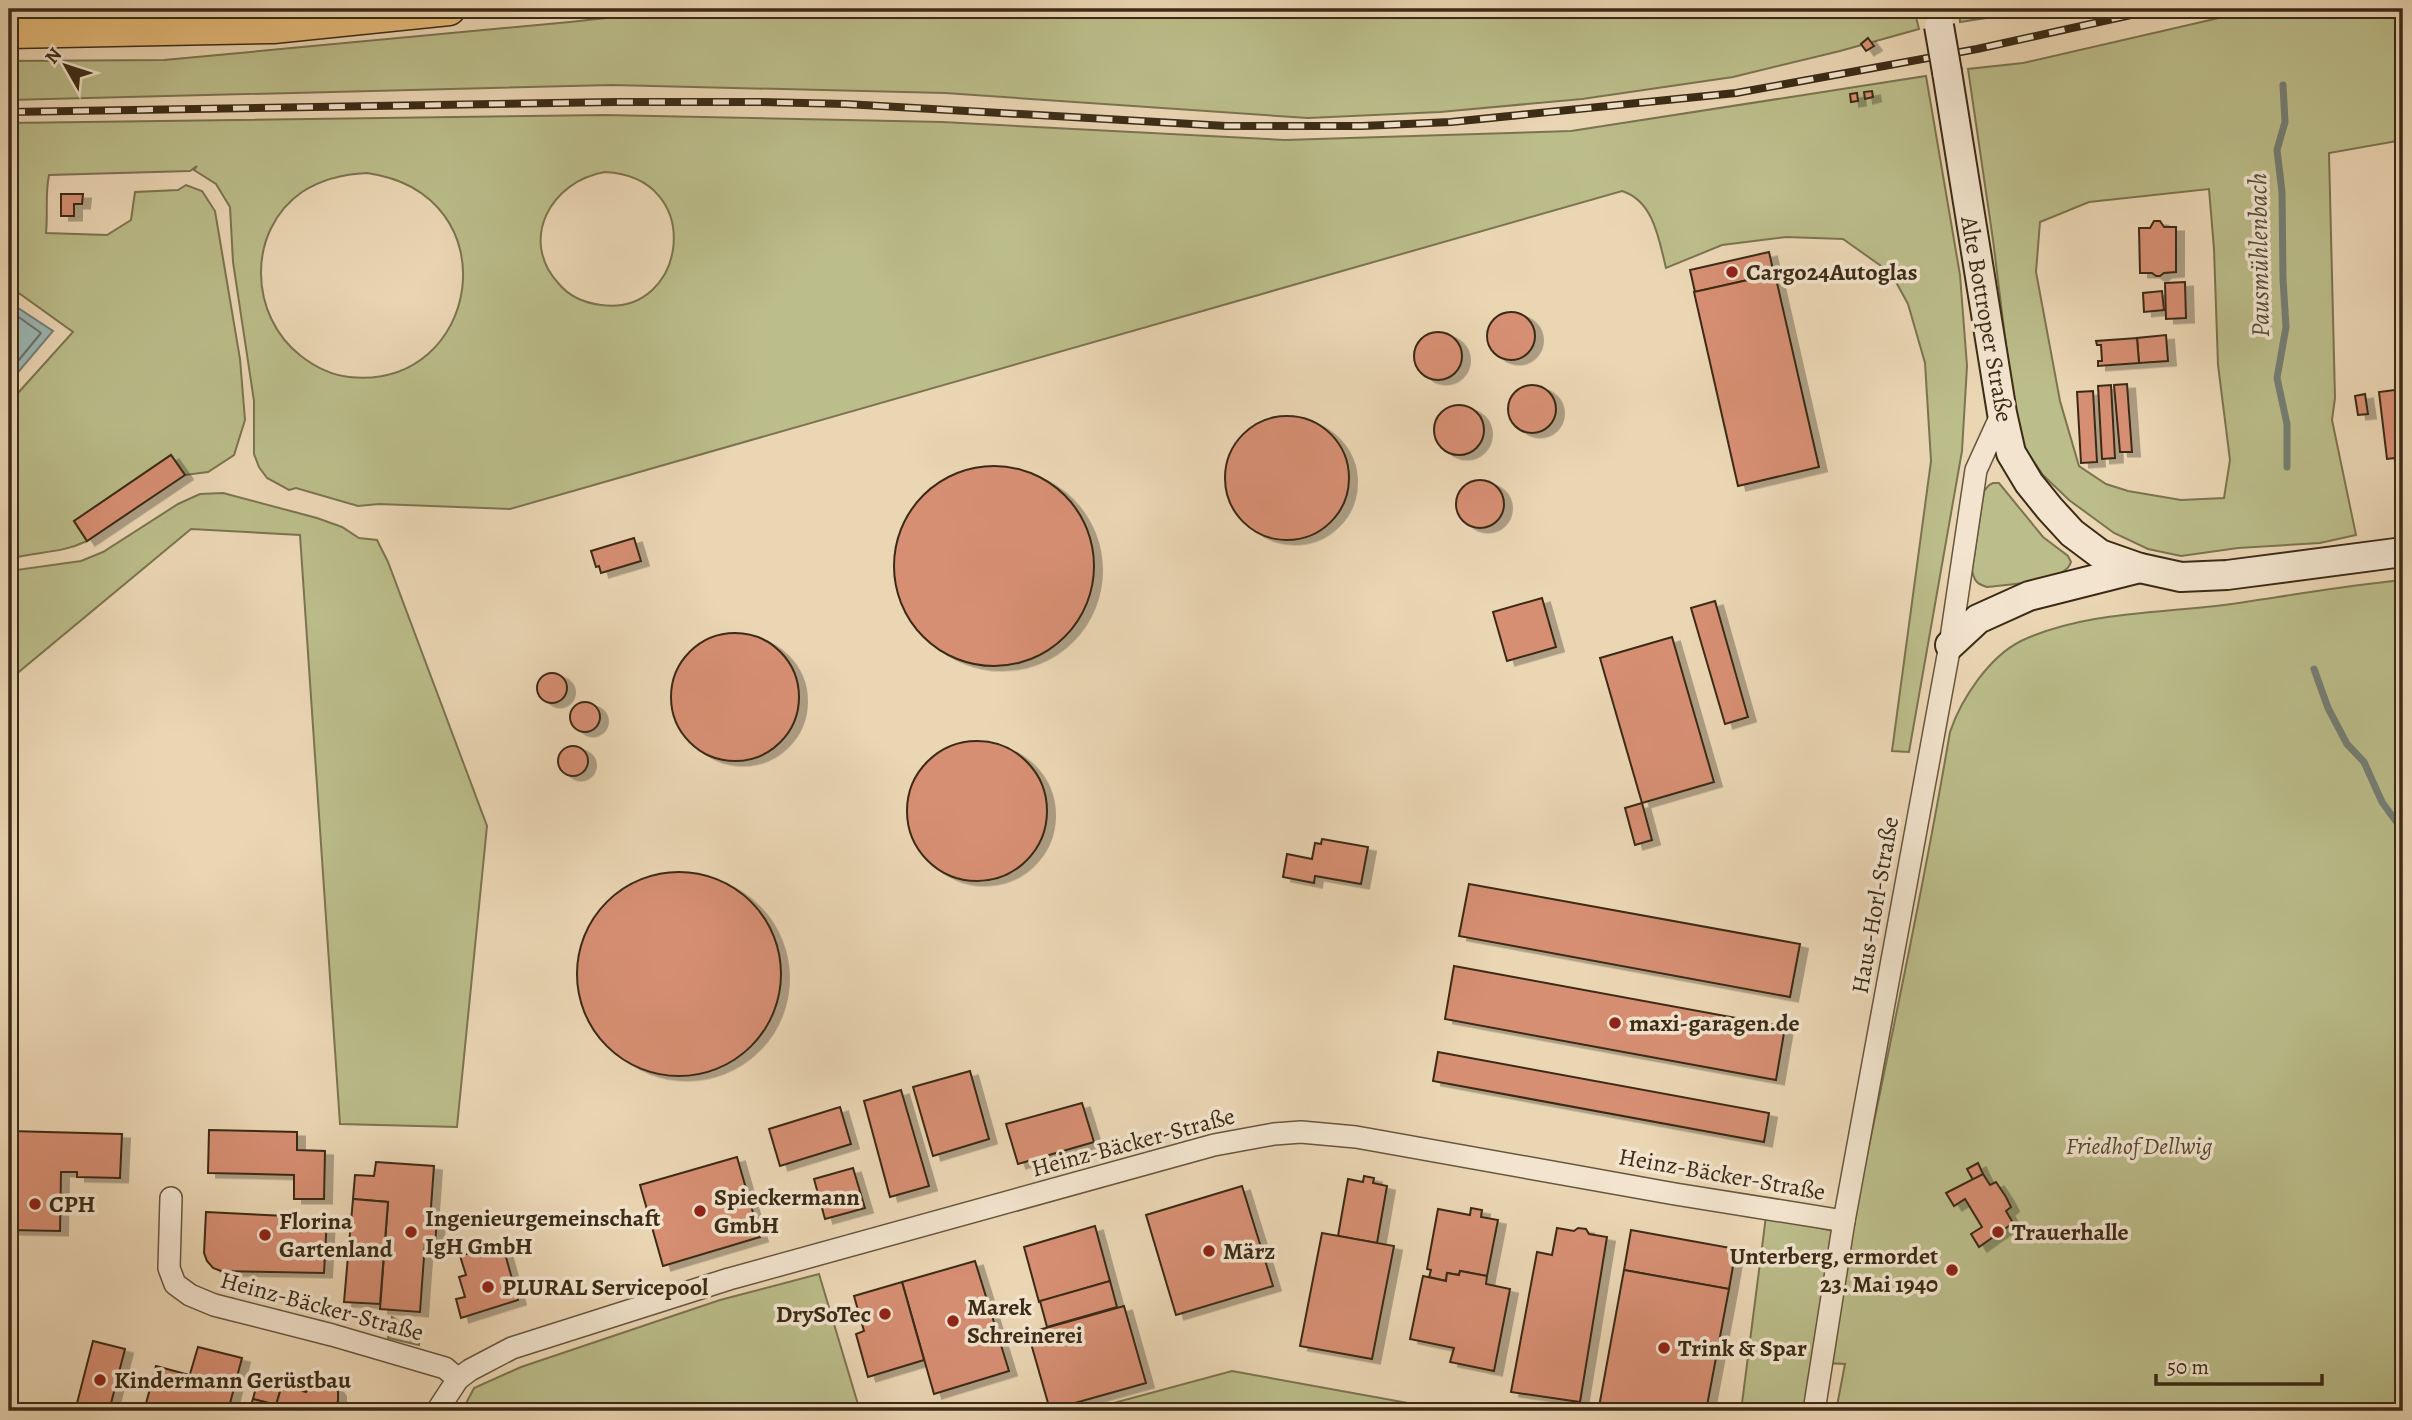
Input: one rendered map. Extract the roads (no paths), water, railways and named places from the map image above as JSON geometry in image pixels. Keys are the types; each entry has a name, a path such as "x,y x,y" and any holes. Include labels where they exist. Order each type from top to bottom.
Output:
{"main road":[{"path":"9,32 273,27 449,9"}],"street":[{"name":"Alte Bottroper Straße","path":"1938,17 2002,412 2011,453 2029,483 2057,517 2072,533 2100,554 2140,568 2180,577 2227,575 2403,552"},
{"name":"Haus-Horl-Straße","path":"1814,1411 1844,1221 1950,645 1976,470 2002,412"},
{"name":"Alte Bottroper Straße","path":"1950,645 1978,620 2029,596 2140,568"},
{"name":"Heinz-Bäcker-Straße","path":"437,1411 458,1379 479,1364 512,1348 729,1279 1214,1145 1274,1134 1331,1134 1394,1142 1675,1194 1844,1221"},
{"name":"Heinz-Bäcker-Straße","path":"171,1198 169,1268 175,1284 190,1295 214,1305 445,1367 458,1379"}],"water":[{"path":"9,302 53,331 9,383"}],"waterway":[{"name":"Pausmühlenbach","path":"2283,85 2285,122 2277,150 2282,192 2286,327 2277,378 2287,424 2287,467"},
{"name":"Pausmühlenbach","path":"2314,669 2328,708 2347,744 2364,762 2382,802 2403,831"}],"railway":[{"path":"9,112 761,102 846,104 1226,126 1362,126 1451,122 1736,93 1977,49 2158,9"}],"place":[{"name":"Cargo24Autoglas","path":"1732,272"},
{"name":"maxi-garagen.de","path":"1615,1023"},
{"name":"CPH","path":"35,1204"},
{"name":"Spieckermann GmbH","path":"700,1211"},
{"name":"Ingenieurgemeinschaft IgH GmbH","path":"411,1232"},
{"name":"Trauerhalle","path":"1998,1232"},
{"name":"Florina Gartenland","path":"265,1235"},
{"name":"März","path":"1209,1251"},
{"name":"Unterberg, ermordet 23. Mai 1940","path":"1952,1270"},
{"name":"PLURAL Servicepool","path":"488,1287"},
{"name":"DrySoTec","path":"885,1314"},
{"name":"Marek Schreinerei","path":"953,1321"},
{"name":"Trink & Spar","path":"1664,1348"},
{"name":"Kindermann Gerüstbau","path":"100,1380"}],"park label":[{"name":"Friedhof Dellwig","path":"2139,1146"}]}
